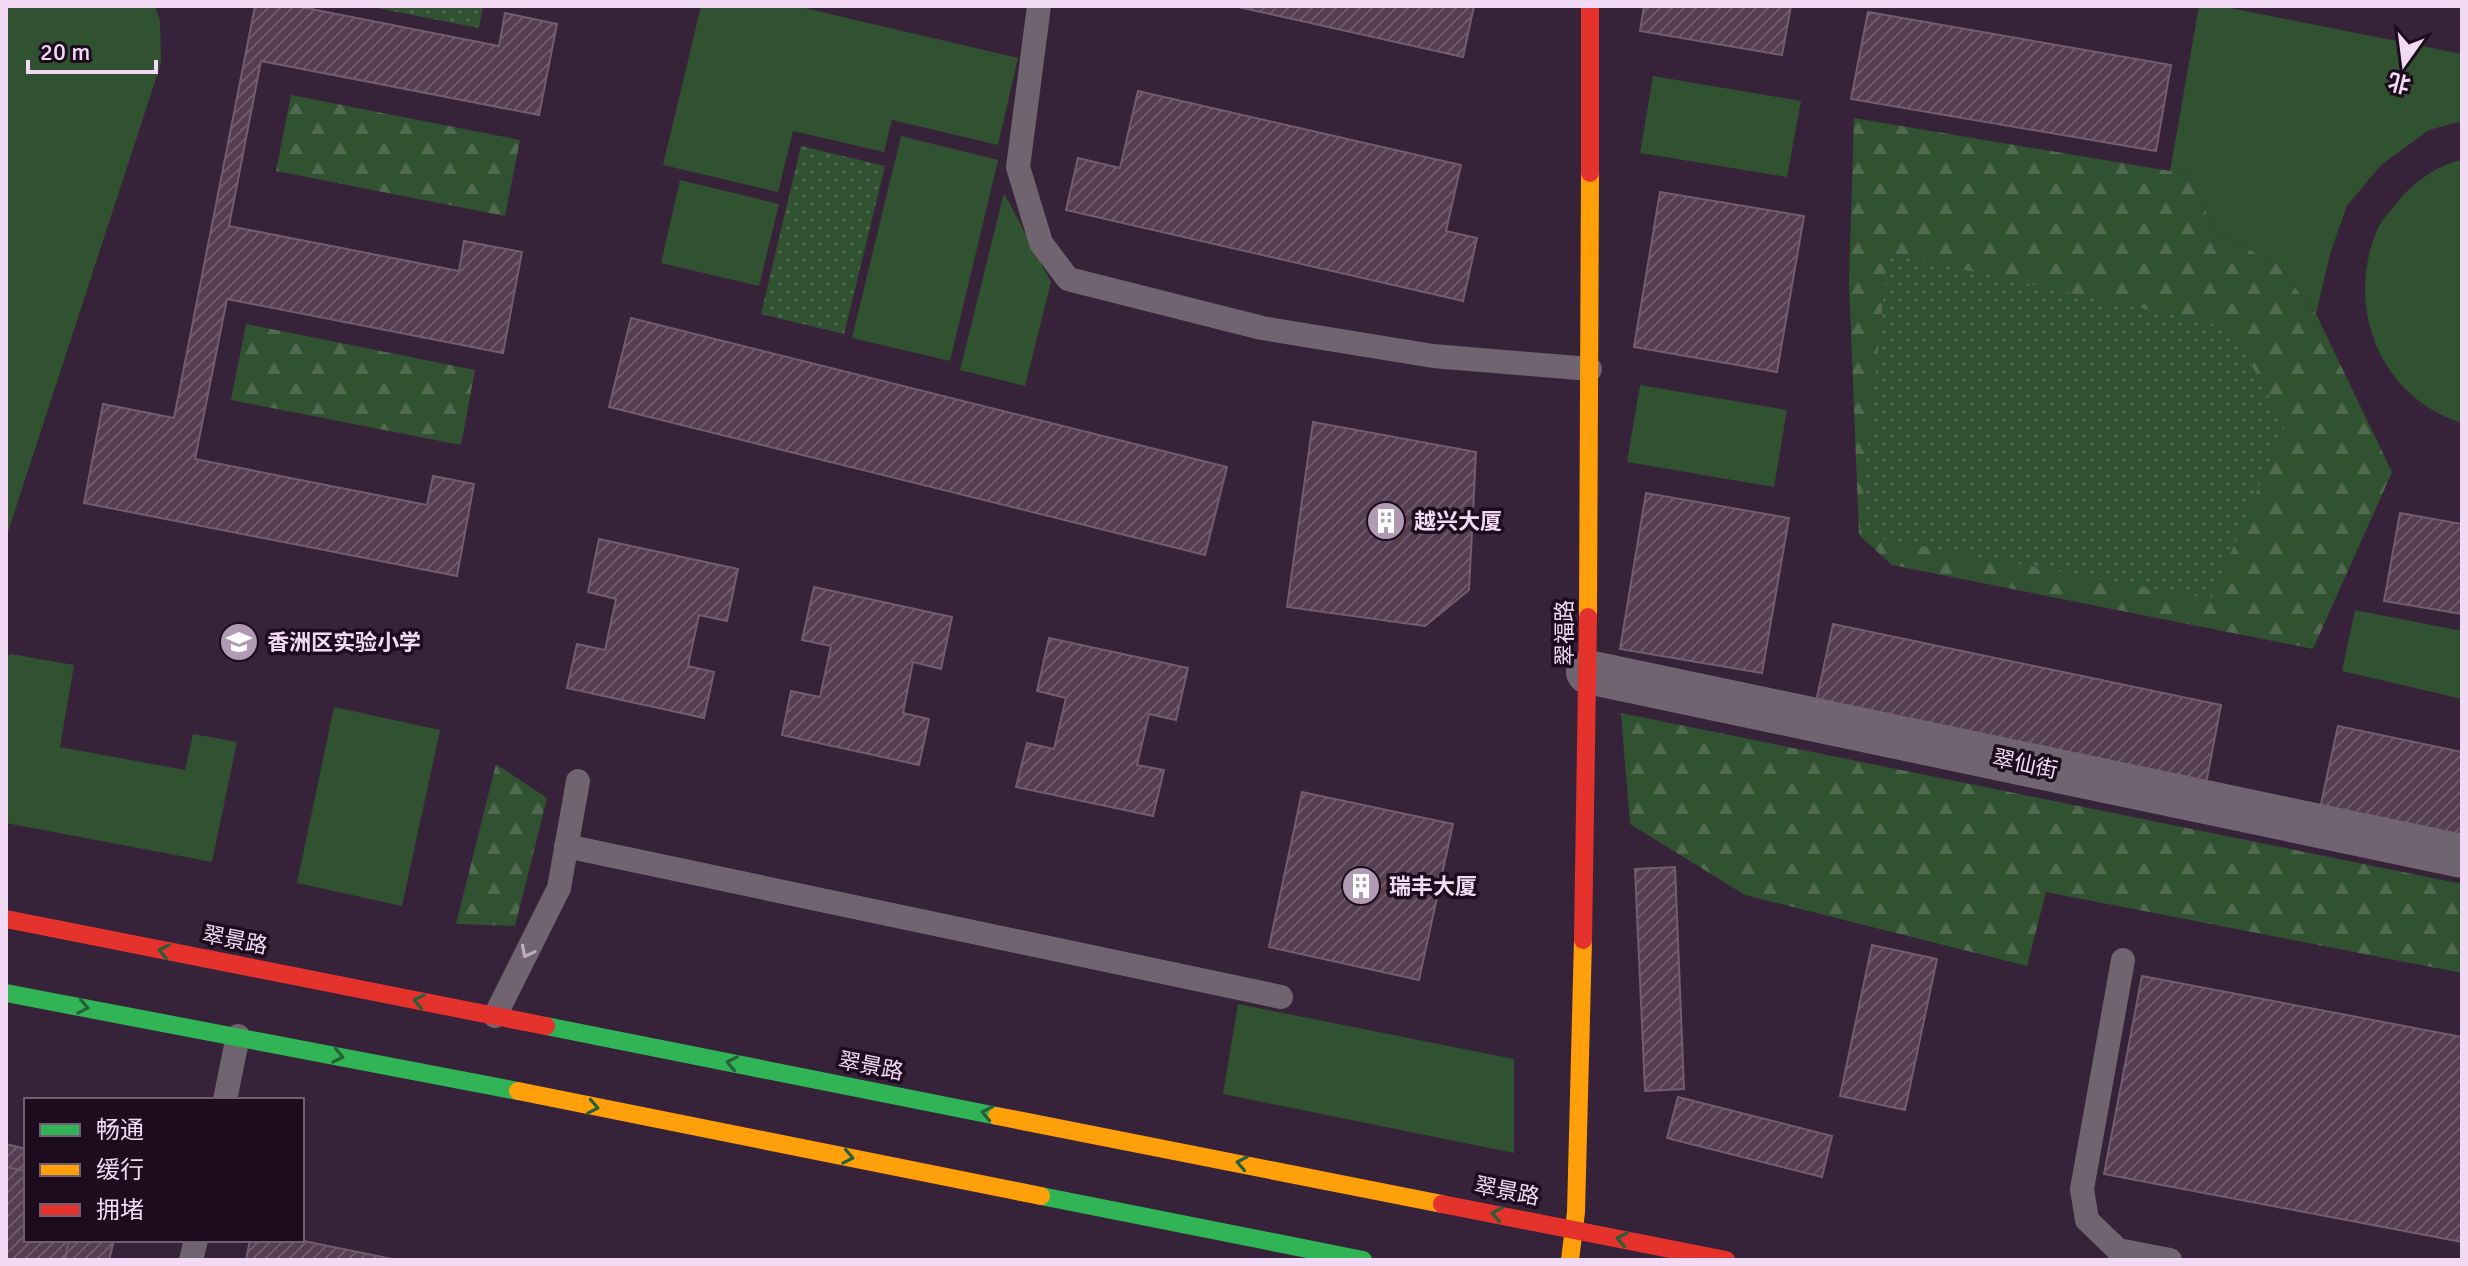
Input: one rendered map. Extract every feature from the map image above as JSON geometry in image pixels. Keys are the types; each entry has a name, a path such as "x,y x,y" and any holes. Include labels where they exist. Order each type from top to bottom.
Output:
{"main road":[{"name":"翠福路","path":"1570,1260 1588,750 1590,6"},
{"name":"翠景路","path":"6,919 1726,1260"},
{"path":"6,993 238,1036 1363,1260"}],"street":[{"name":"翠仙街","path":"1588,672 2462,856"}],"lane":[{"path":"1039,6 1018,167 1041,243 1068,279 1262,328 1433,356 1590,369"},
{"path":"495,1016 559,888 578,781"},
{"path":"566,846 1281,997"},
{"path":"2123,960 2082,1189 2087,1220 2118,1250 2170,1260"},
{"path":"225,1098 238,1036"}],"green space":[{"path":"6,6 155,6 160,21 161,63 6,538"},
{"path":"367,6 483,6 479,28"},
{"path":"701,6 796,6 1018,58 998,145 892,120 884,152 793,131 778,192 663,165"},
{"path":"2199,6 2220,6 2462,54 2462,121 2429,130 2381,165 2347,206 2330,254 2316,314 2276,263 2216,233 2188,174 2170,171"},
{"path":"1653,76 1801,101 1787,177 1640,153"},
{"path":"291,95 520,140 505,216 276,171"},
{"path":"1854,118 2188,174 2216,233 2276,263 2316,314 2392,472 2313,649 1892,565 1859,535 1849,282"},
{"path":"901,136 998,160 950,361 852,338"},
{"path":"801,146 885,166 844,334 761,314"},
{"path":"2462,160 2462,423 2433,410 2409,392 2390,370 2376,345 2368,317 2365,287 2368,257 2384,218 2418,182 2443,166"},
{"path":"680,180 779,204 759,286 661,263"},
{"path":"1004,193 1051,282 1025,386 960,370"},
{"path":"1888,253 2231,328 2285,425 2211,599 1859,535"},
{"path":"246,324 475,370 461,445 231,400"},
{"path":"1640,385 1787,410 1774,487 1627,462"},
{"path":"2355,610 2462,631 2462,699 2342,671"},
{"path":"11,654 74,665 60,747 185,770 193,734 237,742 212,862 6,823 6,657"},
{"path":"334,707 440,730 402,906 297,883"},
{"path":"1621,713 2462,884 2462,973 2046,892 2027,966 1745,895 1630,824"},
{"path":"496,764 547,798 515,926 456,924"},
{"path":"1238,1004 1514,1059 1514,1153 1223,1094"}],"building":[{"path":"255,6 296,6 499,46 505,13 557,24 539,115 261,61 229,226 459,271 464,241 522,252 503,353 227,299 195,459 427,505 433,476 474,484 457,576 84,503 103,404 174,418"},
{"path":"1234,6 1474,6 1463,57"},
{"path":"1644,6 1791,6 1782,55 1640,31"},
{"path":"1868,12 2171,65 2156,151 1851,99"},
{"path":"1138,91 1461,165 1446,231 1477,238 1463,301 1066,210 1078,158 1120,168"},
{"path":"1660,192 1804,216 1777,372 1634,347"},
{"path":"631,318 1227,467 1205,555 609,407"},
{"name":"越兴大厦","path":"1313,422 1476,452 1469,590 1425,626 1287,607"},
{"path":"1646,493 1789,518 1762,673 1620,649"},
{"path":"2400,513 2462,524 2462,614 2384,601"},
{"path":"599,539 738,569 727,621 699,615 688,666 714,672 704,718 567,688 577,644 605,650 616,599 588,592"},
{"path":"814,587 952,617 941,669 913,662 903,713 929,719 919,765 782,735 791,691 820,697 831,646 802,640"},
{"path":"1833,624 2221,705 2205,789 1814,711"},
{"path":"1049,638 1188,668 1176,720 1149,714 1137,765 1164,770 1153,816 1016,787 1027,743 1054,749 1066,698 1037,691"},
{"path":"2338,726 2462,752 2462,842 2319,813"},
{"name":"瑞丰大厦","path":"1302,792 1453,824 1419,980 1269,947"},
{"path":"1675,867 1684,1089 1645,1091 1635,869"},
{"path":"1872,945 1937,959 1905,1110 1840,1096"},
{"path":"2142,976 2462,1037 2462,1242 2104,1174"},
{"path":"1678,1097 1832,1136 1822,1177 1667,1138"},
{"path":"6,1144 24,1148 24,1242 114,1242 109,1260 6,1260"},
{"path":"6,1167 24,1171 24,1242 69,1242 65,1260 6,1260"},
{"path":"304,1241 397,1260 246,1260 250,1242"}],"traffic: fast":[{"path":"6,993 518,1091"},
{"path":"546,1026 997,1116"},
{"path":"1041,1196 1363,1260"}],"traffic: slow":[{"path":"1588,617 1590,173"},
{"path":"1570,1260 1576,1212 1583,940"},
{"path":"518,1091 1041,1196"},
{"path":"997,1116 1442,1204"}],"traffic: jam":[{"path":"1590,6 1590,173"},
{"path":"1583,940 1588,617"},
{"path":"6,919 546,1026"},
{"path":"1442,1204 1726,1260"}],"place":[{"name":"越兴大厦","path":"1386,521"},
{"name":"香洲区实验小学","path":"239,642"},
{"name":"瑞丰大厦","path":"1361,886"}]}
